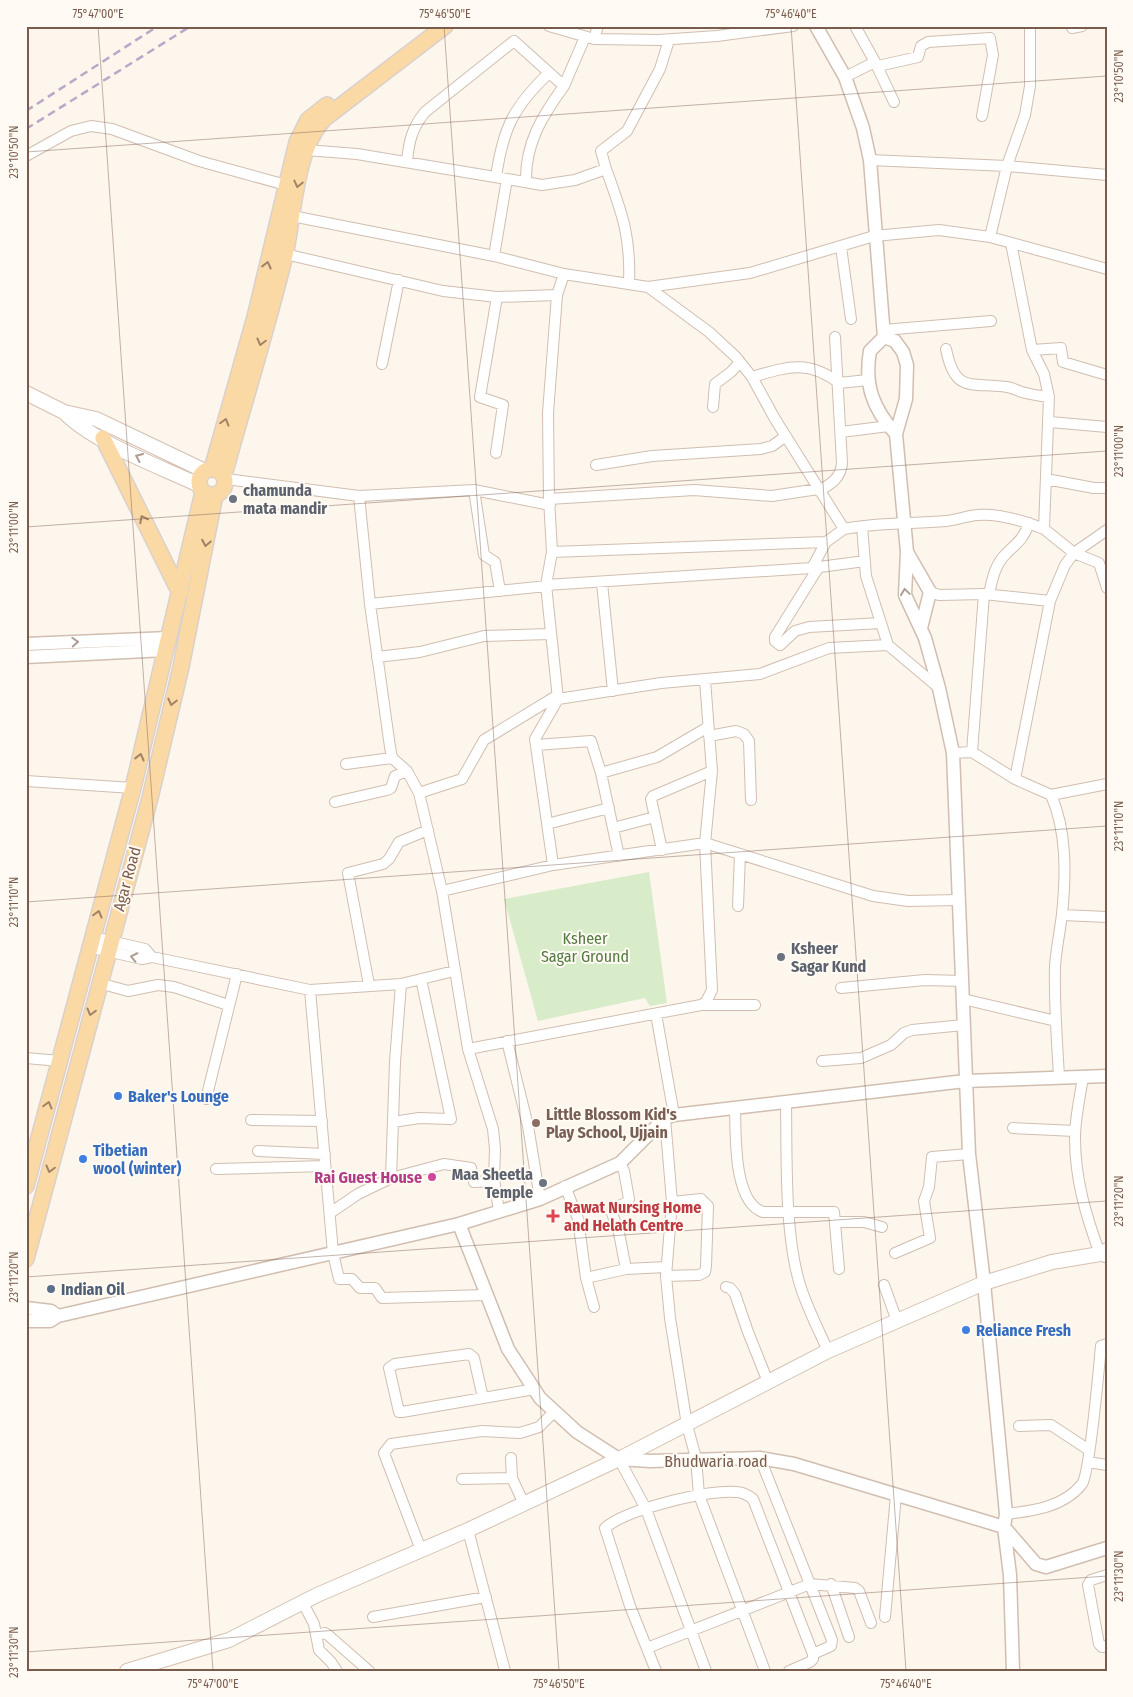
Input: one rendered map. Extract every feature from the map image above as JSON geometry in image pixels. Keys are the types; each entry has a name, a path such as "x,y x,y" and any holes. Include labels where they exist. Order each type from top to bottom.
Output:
{"main road":[{"path":"212,481 285,254 286,185 296,142 308,120 429,26"},
{"path":"26,1186 133,788 180,593 212,481 255,317 306,150 315,129 325,118 445,26"},
{"path":"26,393 64,412 96,419 212,481"},
{"path":"64,412 72,421 102,438 212,481"},
{"path":"102,438 180,593"},
{"name":"Agar Road","path":"26,1260 98,983 150,798 181,667 212,481"},
{"path":"127,1671 230,1640 303,1603 468,1530 620,1459 828,1351 984,1283 1052,1262 1105,1254"}],"street":[{"path":"549,26 590,38 668,40 793,26"},
{"path":"526,182 526,164 531,142 542,117 564,86 598,26"},
{"path":"816,26 846,77 863,128 870,160 874,236 883,333 870,351 868,380 874,405 893,430 905,522 907,552 905,595 920,628 939,688 953,753 968,1154 984,1283 1010,1575 1013,1671"},
{"path":"855,26 877,64 894,102"},
{"path":"990,237 1007,166 1025,115 1030,86 1030,26"},
{"path":"846,77 877,64 918,56 921,46 928,42 990,38 993,55 982,116"},
{"path":"629,284 631,253 627,230 601,151 627,131 660,69 668,40"},
{"path":"407,161 409,141 414,126 425,112 514,41 564,86"},
{"path":"496,177 499,151 511,119 526,94 549,73"},
{"path":"26,156 71,131 91,126 112,129 199,161 286,185"},
{"path":"306,150 407,161 542,185 575,180 606,170"},
{"path":"870,160 1007,166 1107,175"},
{"path":"494,256 507,179"},
{"path":"286,214 494,256 564,274 648,287 750,273 874,236 939,230 990,237 1107,269"},
{"path":"1011,243 1032,350 1044,374 1049,397 1050,422 1044,529"},
{"path":"841,247 851,319"},
{"path":"285,254 443,291 497,297 557,295"},
{"path":"553,865 536,739 558,697 546,585 552,552 549,502 548,413 557,295 564,274"},
{"path":"382,364 398,280"},
{"path":"648,287 709,332 740,362 752,377 844,530"},
{"path":"496,453 503,405 480,397 497,297"},
{"path":"883,333 990,321"},
{"path":"883,333 895,341 903,352 907,365 906,399 893,430"},
{"path":"212,481 359,496 474,490 549,502 694,490 772,496 819,490 836,479 842,470 839,384 835,337"},
{"path":"1032,350 1061,348 1063,362 1107,375"},
{"path":"946,349 949,366 953,374 961,381 971,385 1010,387 1024,393 1049,397"},
{"path":"713,407 714,384 731,372 740,362"},
{"path":"752,377 782,369 804,366 819,370 839,384 868,380"},
{"path":"1050,422 1107,427"},
{"path":"841,432 893,430"},
{"path":"596,465 660,455 727,453 761,449 772,446 786,436"},
{"path":"1046,479 1094,488 1107,488"},
{"path":"474,490 484,555 494,562 500,591"},
{"path":"359,496 370,604 392,758 407,771 419,793 428,830 442,891 468,1049 496,1149 494,1181 499,1212"},
{"path":"552,552 826,542 844,530 862,526 947,521 989,515 1029,523 1044,529 1074,553 1099,563 1107,588"},
{"path":"972,752 987,594 994,572 1004,557 1022,540 1029,523"},
{"path":"862,526 866,576 888,645 939,688"},
{"path":"1014,779 1050,601 1064,565 1074,553 1107,530"},
{"path":"826,542 815,568 775,640 780,645 802,628 881,623"},
{"path":"907,552 930,592 939,595 987,594 1050,601"},
{"path":"370,604 546,585 602,583 815,568 866,561"},
{"path":"602,583 613,691"},
{"path":"920,628 930,592"},
{"path":"377,657 420,652 484,636 550,634"},
{"path":"26,644 168,644"},
{"path":"26,657 168,644"},
{"path":"419,793 462,779 484,740 558,697 661,683 760,674 829,648 888,645"},
{"path":"701,1005 706,1002 712,990 705,843 712,771 705,680"},
{"path":"601,773 657,757 709,732 736,731 744,734 748,742 751,800"},
{"path":"536,745 591,741 601,773 619,856"},
{"path":"953,753 972,752 1014,779 1050,795 1107,784"},
{"path":"346,764 392,758"},
{"path":"335,802 387,790 391,788 395,776 407,771"},
{"path":"662,850 651,799 653,796 712,771"},
{"path":"26,781 133,788"},
{"path":"1050,795 1062,826 1064,854 1062,915 1057,939 1056,1021 1059,1077"},
{"path":"547,824 608,808"},
{"path":"613,828 655,817"},
{"path":"369,985 348,873 383,864 389,860 399,842 428,830"},
{"path":"442,891 553,865 705,843 873,896 908,901 959,900"},
{"path":"738,906 740,854"},
{"path":"1062,915 1107,917"},
{"path":"91,942 109,946 145,949 152,957 310,990 401,984 454,971"},
{"path":"206,1099 237,974"},
{"path":"393,1122 419,1118 451,1119 421,979"},
{"path":"840,988 925,980 963,981"},
{"path":"98,983 128,991 158,985 228,1005"},
{"path":"391,1178 401,984"},
{"path":"310,990 333,1253 339,1279 352,1280 360,1288 375,1288 381,1298 487,1295"},
{"path":"963,999 1056,1021"},
{"path":"468,1049 701,1005 755,1005"},
{"path":"656,1014 669,1117 672,1202 666,1271 670,1318 687,1425 696,1458 699,1495 765,1671"},
{"path":"822,1061 861,1058 891,1045 904,1033 912,1030 964,1025"},
{"path":"507,1041 528,1126 540,1199"},
{"path":"26,1058 60,1061"},
{"path":"26,1321 50,1321 58,1316 459,1224 540,1199 565,1186 593,1177 620,1163 669,1117 965,1081 1107,1076"},
{"path":"1083,1077 1075,1131 1076,1171 1087,1217 1105,1254"},
{"path":"786,1104 790,1212 794,1257 802,1290 828,1351"},
{"path":"734,1109 740,1179 744,1191 759,1211 831,1211 835,1214 839,1269"},
{"path":"251,1120 322,1121"},
{"path":"1013,1128 1075,1131"},
{"path":"258,1151 324,1154"},
{"path":"895,1253 930,1238 924,1201 929,1187 932,1157 968,1154"},
{"path":"620,1163 624,1170 629,1200 613,1208 612,1212 619,1233 626,1269"},
{"path":"330,1213 358,1194 391,1178 444,1164 471,1168 474,1182 494,1181"},
{"path":"216,1168 326,1166"},
{"path":"565,1186 578,1219 586,1278 594,1307"},
{"path":"586,1278 626,1269 699,1275 705,1272 708,1206 701,1199 672,1202"},
{"path":"836,1222 864,1222 882,1227"},
{"name":"Bhudwaria road","path":"459,1224 508,1349 534,1390 577,1432 620,1459 650,1461 696,1458 760,1458 803,1467 896,1495 1005,1521"},
{"path":"884,1285 897,1321"},
{"path":"726,1287 730,1288 735,1294 768,1382"},
{"path":"26,1308 51,1311 58,1316"},
{"path":"1005,1521 1036,1511 1067,1497 1084,1483 1088,1462 1100,1346 1107,1344"},
{"path":"483,1398 474,1358 469,1354 395,1364 389,1368 399,1412 534,1390"},
{"path":"421,1550 384,1453 386,1448 391,1444 482,1431 506,1434 530,1431 539,1427 555,1412"},
{"path":"1019,1426 1051,1425 1089,1450"},
{"path":"512,1458 512,1478 524,1504"},
{"path":"760,1458 832,1642 831,1646 813,1654"},
{"path":"620,1459 646,1509 706,1671"},
{"path":"1088,1462 1107,1465"},
{"path":"462,1479 512,1478"},
{"path":"656,1671 605,1533 608,1526 646,1509 699,1495 736,1492 747,1494 753,1499 813,1654 813,1659 810,1662 789,1671"},
{"path":"885,1617 896,1495"},
{"path":"1005,1521 1036,1564 1046,1567 1107,1548"},
{"path":"468,1530 505,1671"},
{"path":"1107,1575 1091,1580 1088,1585 1099,1644 1102,1647 1107,1646"},
{"path":"647,1648 690,1629 810,1584 831,1584 857,1589 871,1623"},
{"path":"831,1584 849,1637"},
{"path":"373,1616 486,1597"},
{"path":"303,1603 316,1635 319,1650 337,1671"},
{"path":"316,1635 328,1635 369,1671"}],"green space":[{"name":"Ksheer Sagar Ground","path":"649,872 667,1003 650,1006 645,998 538,1021 504,899"}],"railway":[{"path":"26,111 158,26"},
{"path":"26,129 191,26"}],"place":[{"name":"chamunda mata mandir","path":"233,499"},
{"name":"Ksheer Sagar Kund","path":"781,957"},
{"name":"Baker's Lounge","path":"118,1096"},
{"name":"Little Blossom Kid's Play School, Ujjain","path":"536,1123"},
{"name":"Tibetian wool (winter)","path":"83,1159"},
{"name":"Rai Guest House","path":"432,1177"},
{"name":"Maa Sheetla Temple","path":"543,1183"},
{"name":"Rawat Nursing Home and Helath Centre","path":"553,1216"},
{"name":"Indian Oil","path":"51,1289"},
{"name":"Reliance Fresh","path":"966,1330"}]}
